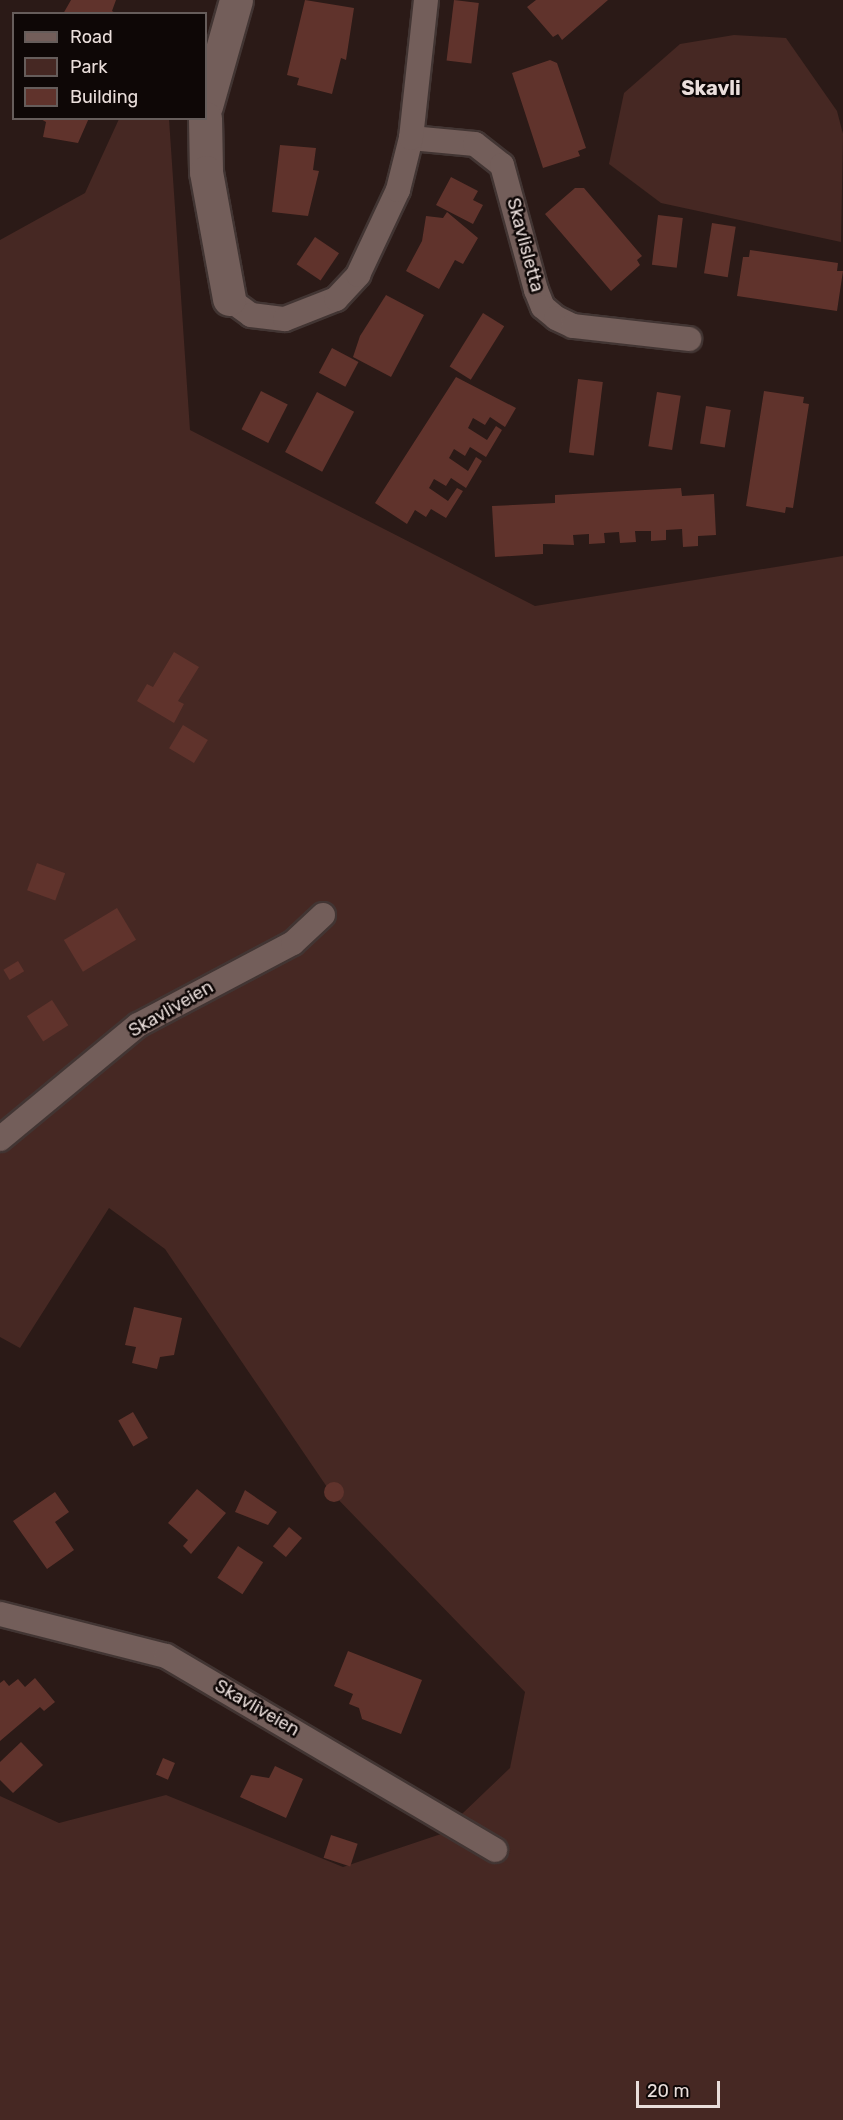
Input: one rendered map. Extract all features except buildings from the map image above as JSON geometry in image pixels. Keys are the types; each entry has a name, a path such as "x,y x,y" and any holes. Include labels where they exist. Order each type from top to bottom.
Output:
{"street":[{"path":"207,102 236,0"},
{"path":"205,120 209,196 229,299 266,320 285,320 336,299 358,275 398,190 411,138 426,0"},
{"name":"Skavlisletta","path":"411,138 475,144 502,165 536,290 556,318 573,326 689,339"},
{"name":"Skavliveien","path":"0,1139 138,1025 293,943 323,915"},
{"name":"Skavliveien","path":"0,1614 166,1656 495,1850"}],"green space":[{"path":"734,35 786,38 837,111 843,134 841,242 661,203 609,164 624,93 680,44"},
{"path":"119,120 169,120 190,430 535,606 843,556 843,2120 0,2120 0,1796 59,1823 166,1795 343,1867 441,1834 510,1768 525,1692 329,1490 165,1249 109,1208 20,1348 0,1337 0,240 85,193"}],"district":[{"name":"Skavli","path":"711,88"}]}
